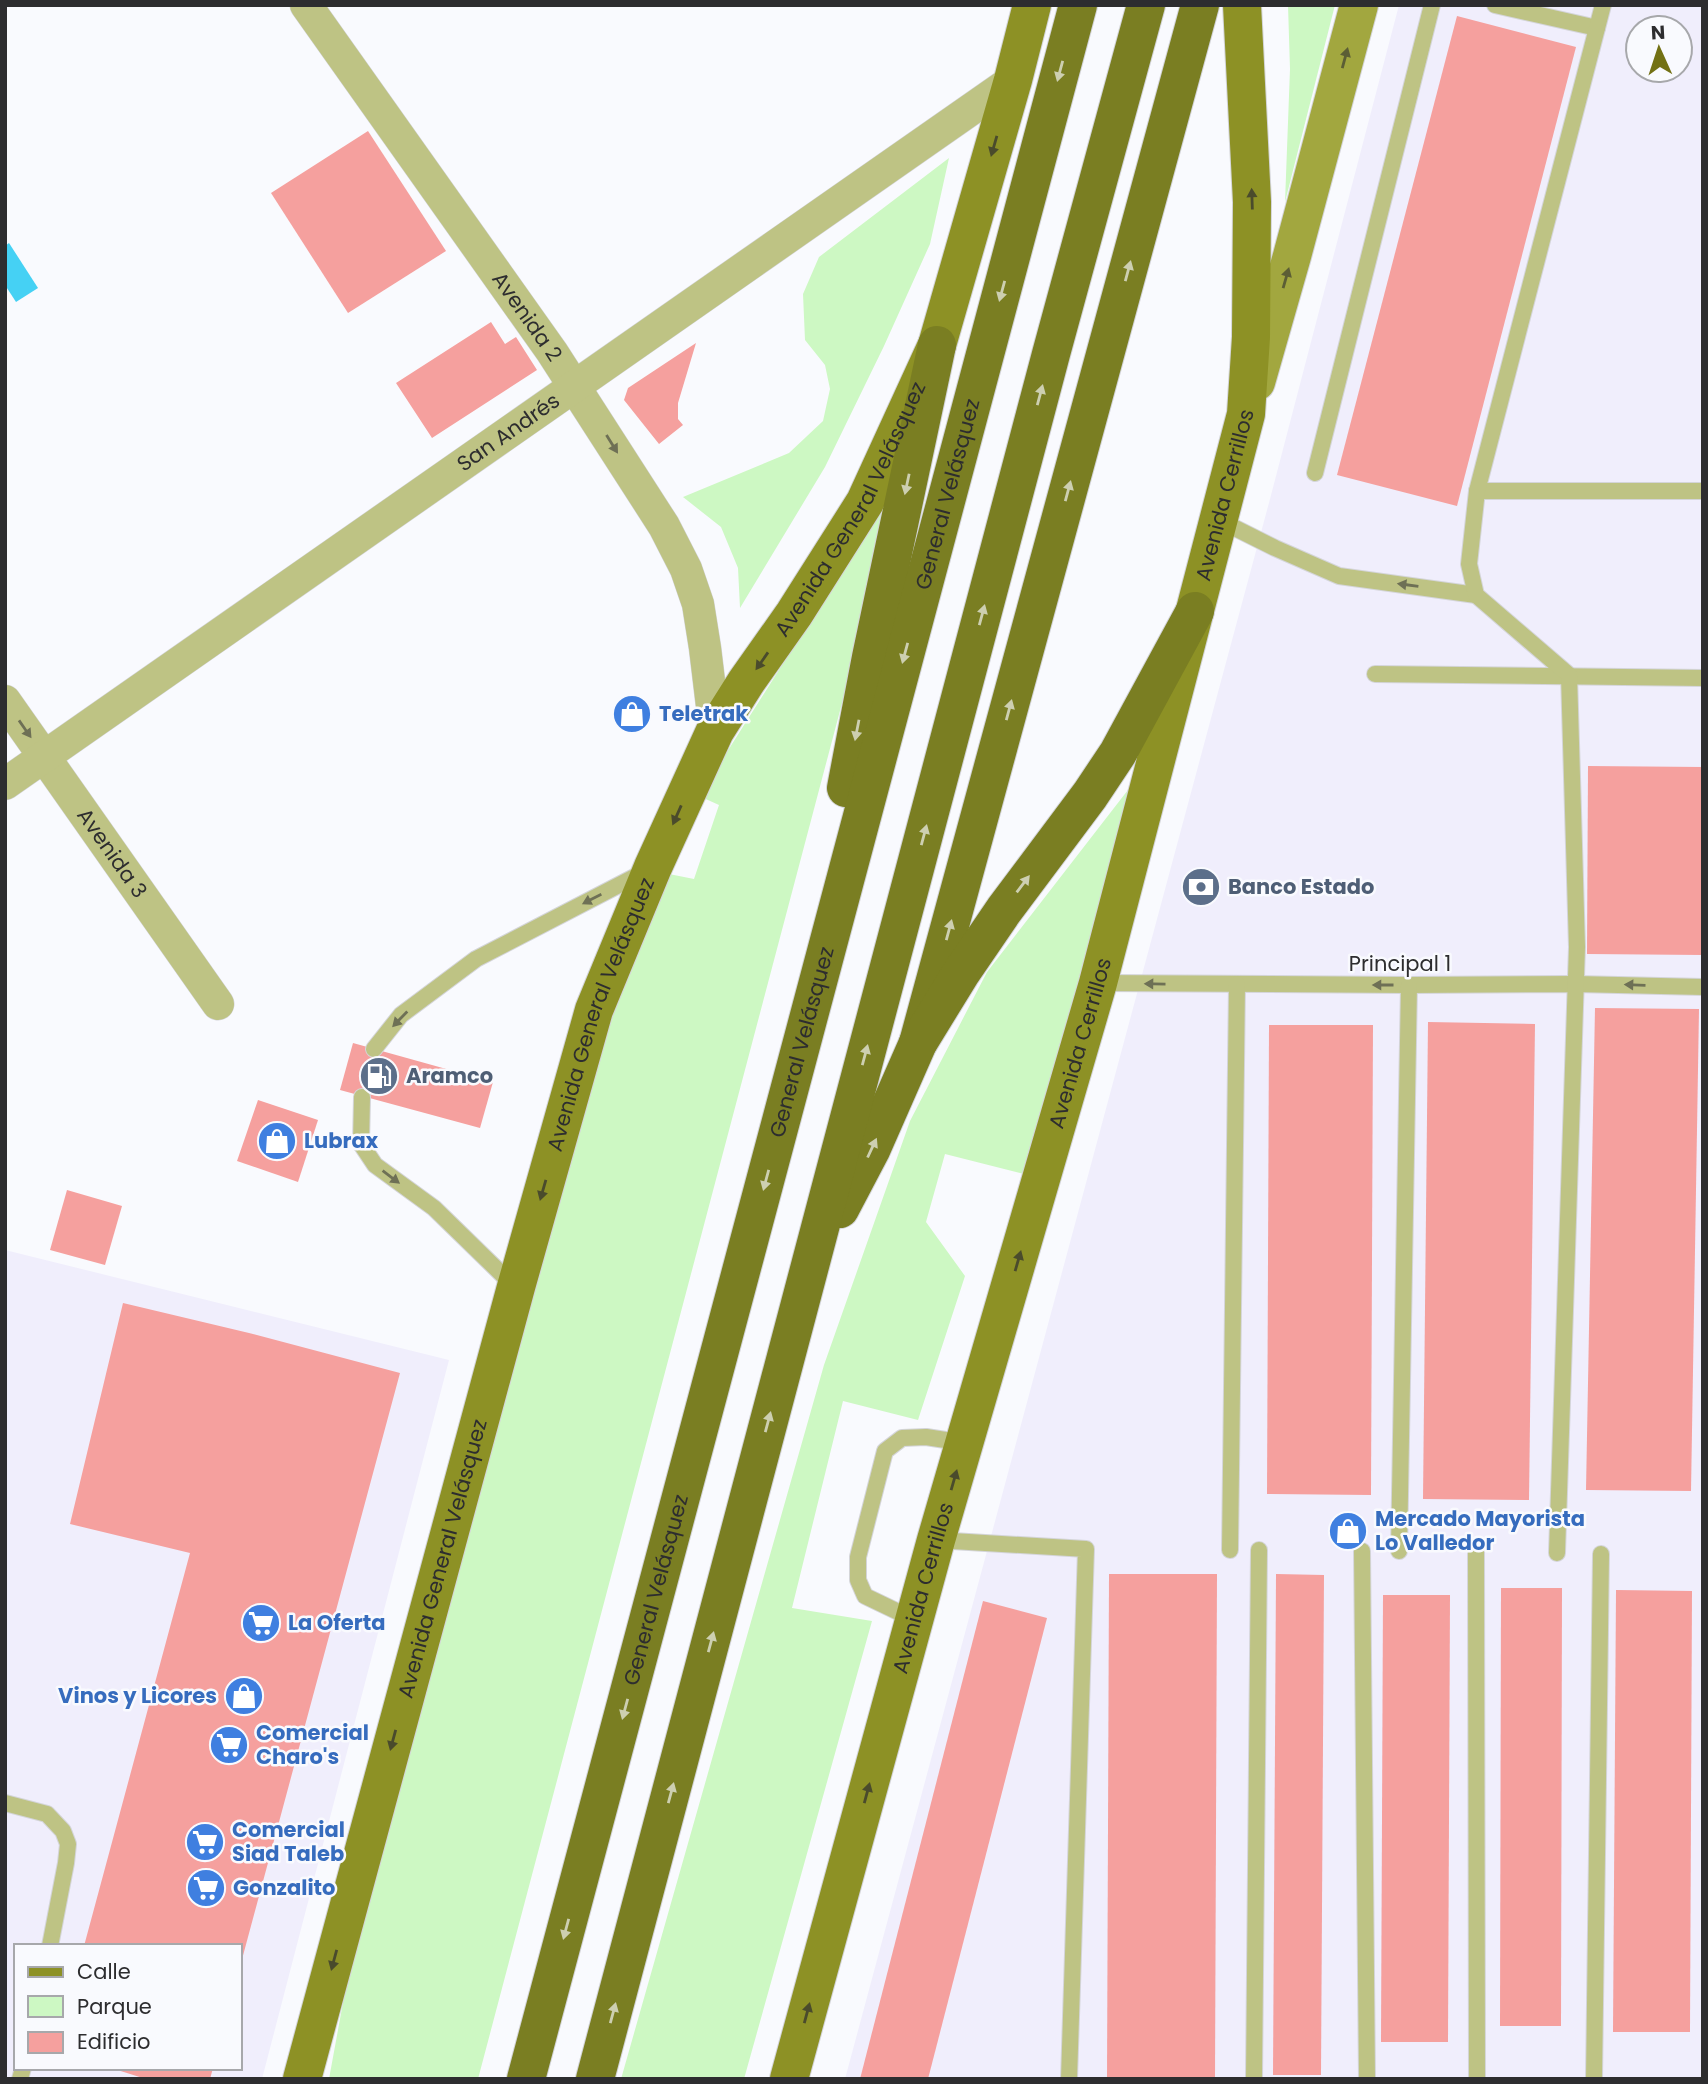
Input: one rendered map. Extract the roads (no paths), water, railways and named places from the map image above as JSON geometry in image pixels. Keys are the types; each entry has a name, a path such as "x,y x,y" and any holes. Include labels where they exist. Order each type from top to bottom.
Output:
{"highway":[{"name":"General Velásquez","path":"526,2079 1078,5"},
{"path":"595,2079 1051,354 1146,5"},
{"path":"918,1043 1200,5"},
{"path":"801,1047 868,670 937,345"},
{"path":"807,1274 871,1150 918,1043 1004,910 1118,753 1195,611"}],"main road":[{"name":"Avenida General Velásquez","path":"302,2079 516,1287 594,1010 653,867 715,732 865,502 937,345 1032,5"},
{"path":"1242,5 1252,215 1247,414"},
{"name":"Avenida Cerrillos","path":"789,2079 936,1540 1098,983 1247,414 1293,256 1359,5"}],"street":[{"name":"Avenida 2","path":"306,5 575,387 664,526 686,569 698,604 715,732"},
{"name":"San Andrés","path":"5,784 1013,80"},
{"name":"Avenida 3","path":"5,701 218,1004"}],"lane":[{"path":"1315,473 1432,5"},
{"path":"1495,5 1597,28"},
{"path":"1476,595 1469,564 1477,491 1603,5"},
{"path":"1477,491 1703,491"},
{"path":"1219,520 1339,576 1476,595 1569,675 1577,947 1557,1553"},
{"path":"1375,674 1703,678"},
{"path":"374,1049 401,1015 476,959 653,867"},
{"name":"Principal 1","path":"1098,983 1576,984 1703,987"},
{"path":"1230,1550 1237,984"},
{"path":"1399,1551 1409,985"},
{"path":"362,1097 361,1144 375,1165 434,1208 516,1287"},
{"path":"915,1620 865,1596 858,1580 858,1557 885,1451 902,1438 926,1437 965,1443"},
{"path":"936,1540 1086,1549 1069,2079"},
{"path":"1254,2079 1259,1550"},
{"path":"1363,1551 1367,2079"},
{"path":"1476,1552 1477,2079"},
{"path":"1594,2079 1601,1554"},
{"path":"5,1803 47,1814 63,1831 68,1844 50,1944"}],"water":[{"path":"9,243 38,288 16,302 5,285 5,246"}],"place":[{"name":"Teletrak","path":"632,714"},
{"name":"Banco Estado","path":"1201,887"},
{"name":"Aramco","path":"379,1076"},
{"name":"Lubrax","path":"277,1141"},
{"name":"Mercado Mayorista Lo Valledor","path":"1348,1531"},
{"name":"La Oferta","path":"261,1623"},
{"name":"Vinos y Licores","path":"244,1696"},
{"name":"Comercial Charo's","path":"229,1745"},
{"name":"Comercial Siad Taleb","path":"205,1842"},
{"name":"Gonzalito","path":"206,1888"}]}
